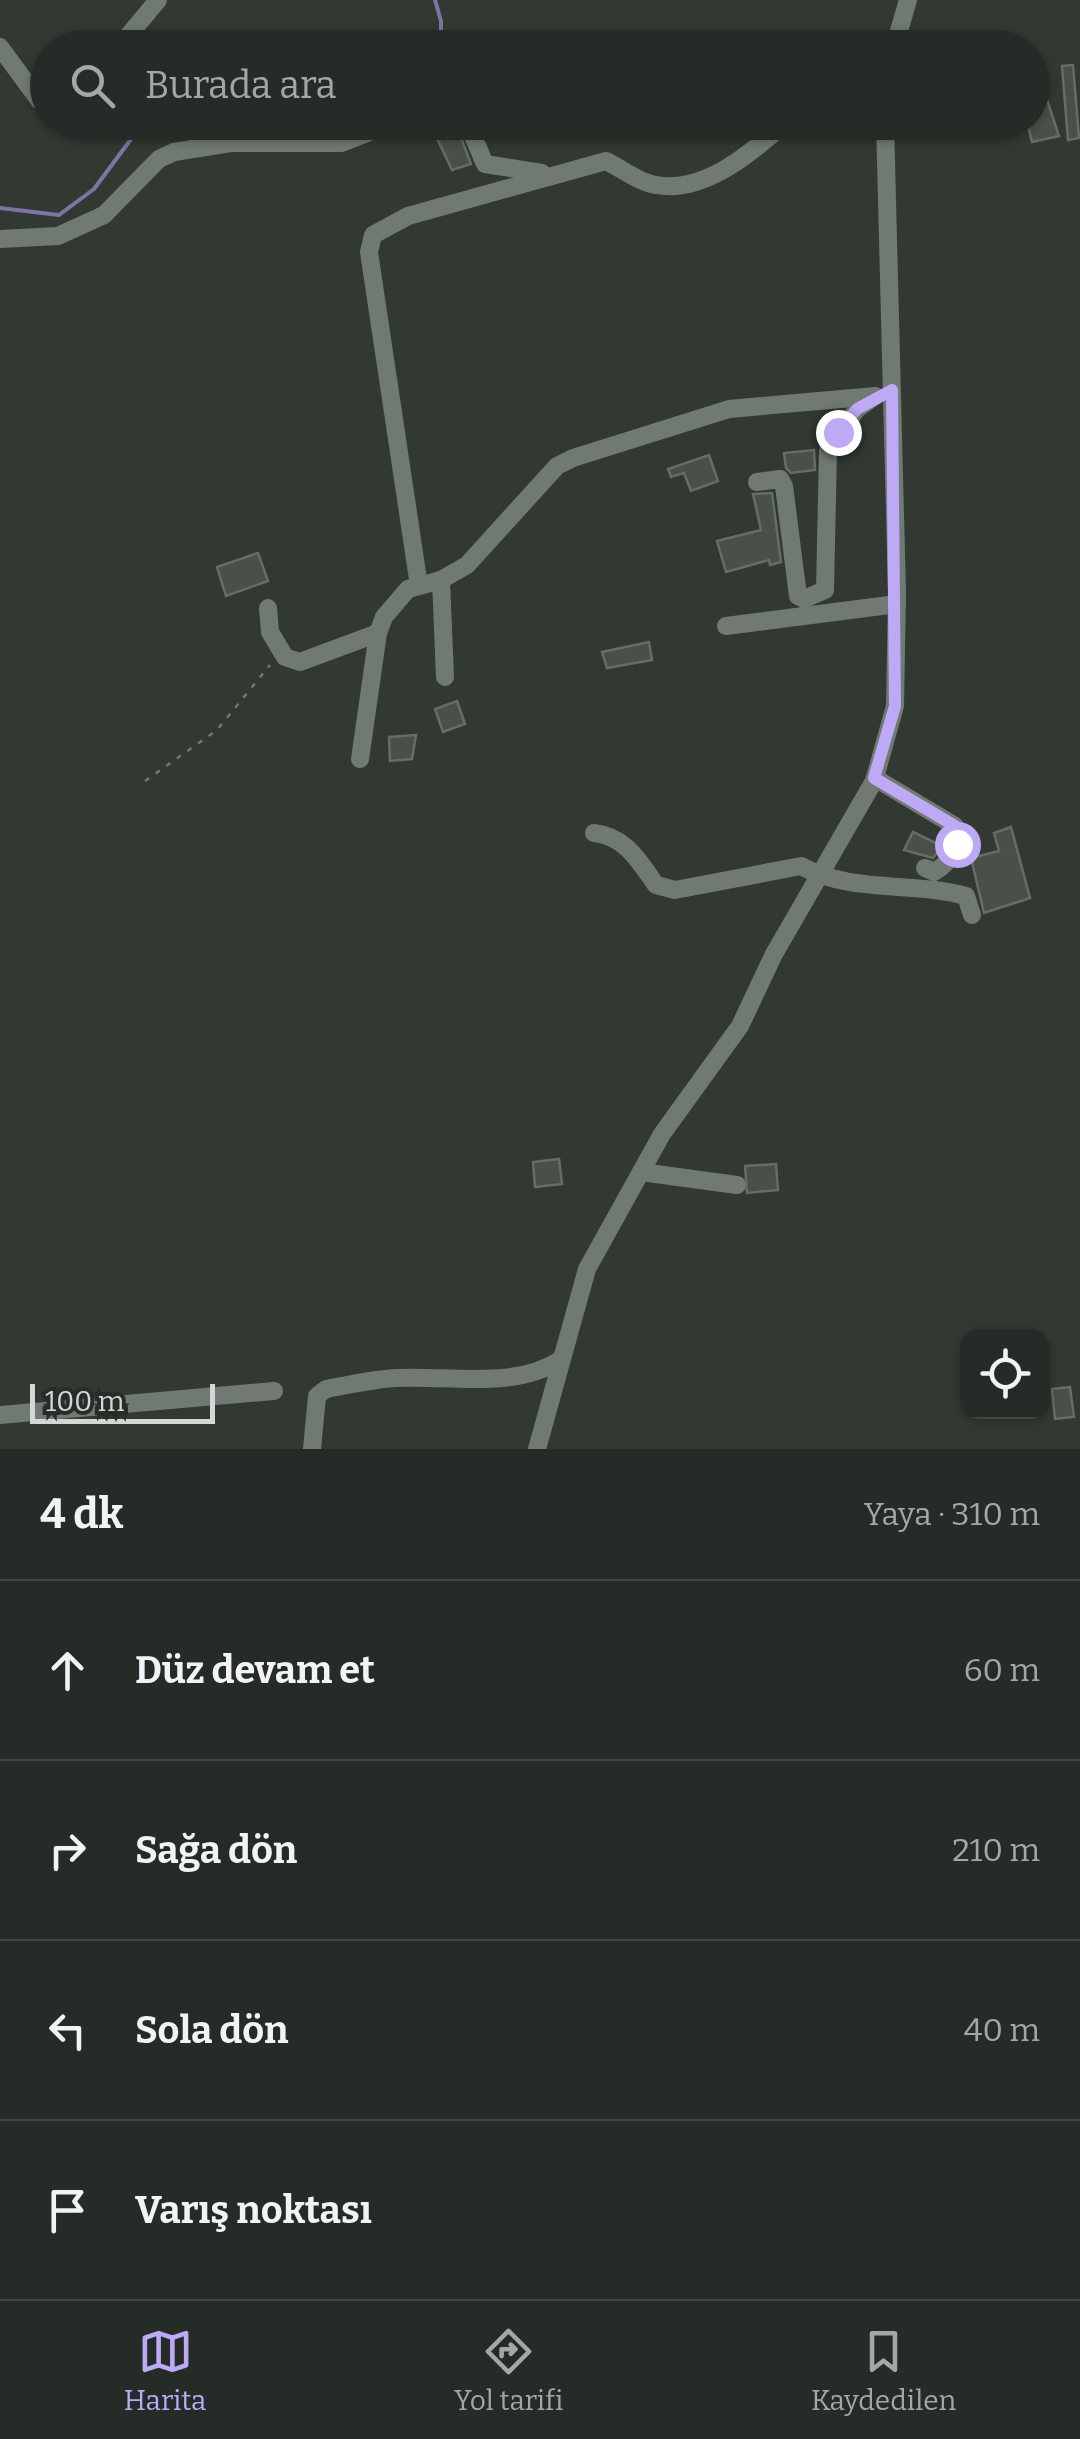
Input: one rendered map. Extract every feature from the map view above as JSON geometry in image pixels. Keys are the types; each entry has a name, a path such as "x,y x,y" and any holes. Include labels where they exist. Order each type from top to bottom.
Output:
{"street":[{"path":"133,30 158,0"},
{"path":"899,30 908,0"},
{"path":"0,47 30,88"},
{"path":"0,239 58,236 104,215 159,159 174,152 231,142 349,140"},
{"path":"474,140 484,164 549,174"},
{"path":"418,586 369,252 373,234 408,216 606,161 655,185 682,184 720,173 763,140"},
{"path":"536,1449 587,1269 662,1134 740,1026 874,778 895,706 897,604 884,393 885,140"},
{"path":"757,482 780,479 784,486 798,596 804,600 820,596 824,590 828,452 857,409 884,393"},
{"path":"360,759 378,633 384,617 408,589 441,580 484,551 557,466 728,409 884,393"},
{"path":"441,580 446,677"},
{"path":"726,626 897,604"},
{"path":"268,608 270,632 284,657 300,662 378,633"},
{"path":"874,778 955,826 957,844 944,867 934,872 925,868"},
{"path":"594,833 609,834 631,850 656,885 675,890 801,866 819,876 871,887 966,896 972,915"},
{"path":"641,1172 737,1184"},
{"path":"312,1449 317,1396 326,1389 394,1378 509,1378 544,1371 560,1360"},
{"path":"0,1415 274,1391"}],"path":[{"path":"145,781 217,730 262,670 284,657"}],"building":[{"path":"1073,65 1079,138 1068,140 1062,66"},
{"path":"1050,109 1059,136 1050,138"},
{"path":"438,140 462,140 471,164 452,170"},
{"path":"814,450 815,470 791,473 786,468 784,453"},
{"path":"709,455 718,481 691,491 684,473 671,477 668,469"},
{"path":"772,493 781,562 770,565 769,560 726,572 717,541 761,530 753,494"},
{"path":"258,553 268,581 226,596 217,567"},
{"path":"649,642 652,660 607,668 602,652"},
{"path":"457,701 465,724 443,732 435,709"},
{"path":"416,735 412,759 390,761 389,737"},
{"path":"1011,827 1030,898 984,913 971,858 999,851 994,833"},
{"path":"913,832 942,846 933,858 904,850"},
{"path":"559,1159 562,1184 535,1187 533,1162"},
{"path":"776,1164 778,1190 747,1193 745,1166"},
{"path":"1070,1387 1074,1417 1055,1419 1052,1389"}],"waterway":[{"path":"435,0 441,30"},
{"path":"0,208 59,215 94,189 130,140"}],"route":[{"path":"838,432 857,409 892,390 897,592 895,706 874,778 955,826 959,834 957,844"}]}
